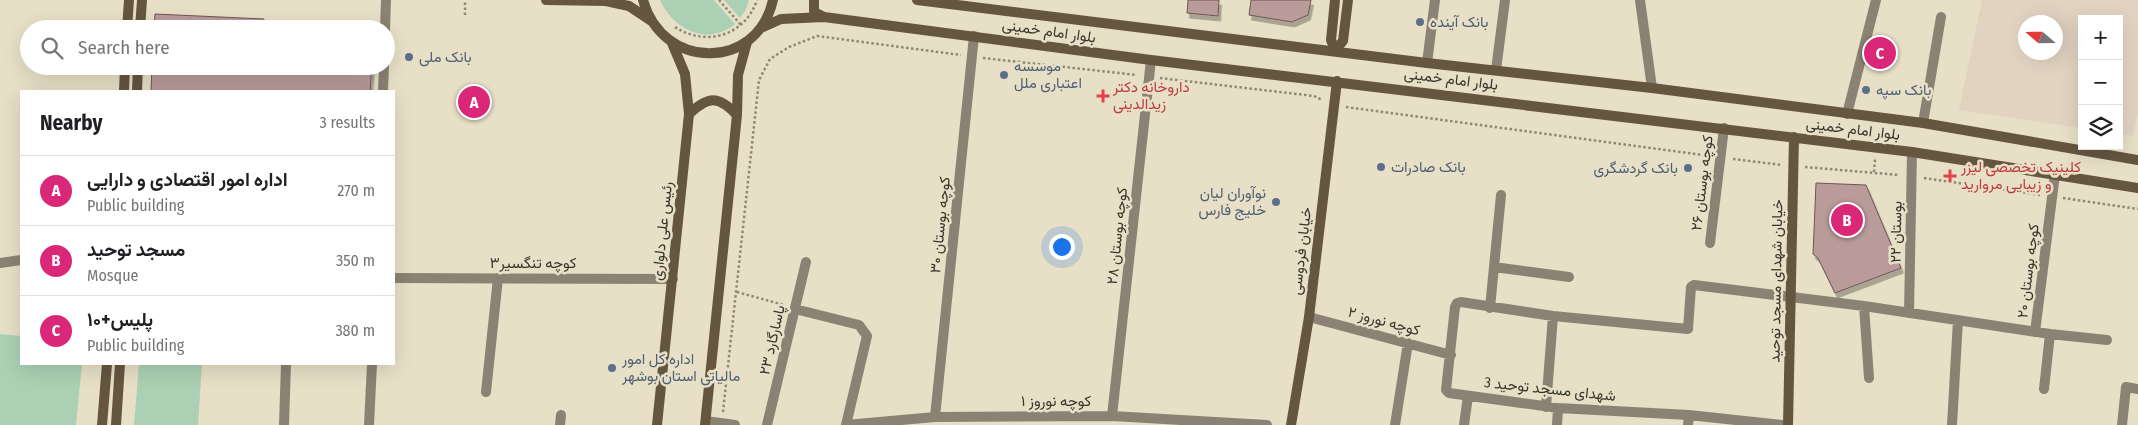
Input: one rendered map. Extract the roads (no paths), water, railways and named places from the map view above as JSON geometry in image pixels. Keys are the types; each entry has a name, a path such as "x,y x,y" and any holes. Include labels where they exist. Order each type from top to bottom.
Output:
{"street":[{"path":"128,20 129,0"},
{"path":"141,20 142,0"},
{"path":"385,20 386,0"},
{"path":"546,0 606,1 629,6 650,20 662,35 672,43 684,49 705,54 727,52 747,42 761,28 770,11 773,0"},
{"path":"643,0 650,20"},
{"path":"814,0 814,12 824,17"},
{"name":"بلوار امام خمینی","path":"917,0 974,3 1427,63 1652,88 1924,123 2138,160"},
{"path":"1335,0 1331,40 1334,50 1343,41 1348,0"},
{"path":"1427,63 1435,0"},
{"path":"1496,70 1505,0"},
{"path":"1640,0 1652,88"},
{"path":"1847,114 1876,0"},
{"name":"بلوار امام خمینی","path":"761,28 781,19 824,17 1151,60 1912,152 2138,188"},
{"path":"1924,123 1941,17"},
{"path":"1333,19 1341,23 1345,21"},
{"name":"کوچه بوستان ۳۰","path":"935,417 974,36"},
{"path":"735,425 706,423 737,115 738,75 747,42"},
{"name":"رئیس علی دلواری","path":"657,425 689,114 685,74 672,43"},
{"name":"کوچه بوستان ۲۸","path":"1112,416 1151,60"},
{"path":"124,90 125,75"},
{"path":"137,90 138,75"},
{"path":"383,90 384,75"},
{"name":"خیابان فردوسی","path":"1291,425 1309,317 1336,81"},
{"path":"689,114 702,102 716,100 728,105 737,115"},
{"name":"کوچه بوستان ۲۶","path":"1710,242 1724,128"},
{"name":"خیابان شهدای مسجد توحید","path":"1788,425 1794,137"},
{"name":"بوستان ۲۲","path":"1910,313 1912,152"},
{"name":"کوچه بوستان ۲۰","path":"2055,174 2035,332 2108,340"},
{"path":"1490,308 1501,195"},
{"path":"0,263 20,260"},
{"name":"پاسارگارد ۲۳","path":"767,425 806,262"},
{"path":"1494,267 1569,277"},
{"name":"کوچه تنگسیر۳","path":"395,278 673,278"},
{"path":"486,392 498,278"},
{"path":"1451,355 1457,304 1461,302 1490,308 1553,316 1688,329 1691,287 1694,285 1864,306 2035,332"},
{"path":"1864,306 1869,378"},
{"path":"795,308 859,325 867,336 846,425"},
{"path":"1546,407 1553,316"},
{"name":"کوچه نوروز ۲","path":"1309,317 1451,355"},
{"path":"1952,425 1958,320"},
{"path":"2044,389 2050,334"},
{"path":"1395,425 1408,343"},
{"name":"شهدای مسجد توحید 3","path":"1451,355 1446,390 1449,393 1546,407 1688,420 1782,425"},
{"path":"102,425 107,365"},
{"path":"116,425 120,365"},
{"path":"284,425 286,365"},
{"path":"369,425 372,365"},
{"path":"2122,425 2126,387 2138,389"},
{"path":"1464,425 1468,396"},
{"path":"1557,425 1558,408"},
{"name":"کوچه نوروز ۱","path":"846,425 935,417 1112,416 1267,425"}],"place":[{"name":"بانک آینده","path":"1420,22"},
{"name":"پلیس+۱۰","path":"1880,53"},
{"name":"بانک ملی","path":"409,57"},
{"name":"موسسه اعتباری ملل","path":"1004,75"},
{"name":"بانک سپه","path":"1866,90"},
{"name":"داروخانه دکتر زیدالدینی","path":"1103,96"},
{"name":"اداره امور اقتصادی و دارایی","path":"474,102"},
{"name":"بانک صادرات","path":"1381,167"},
{"name":"بانک گردشگری","path":"1688,168"},
{"name":"کلینیک تخصصی لیزر و زیبایی مروارید","path":"1950,176"},
{"name":"نوآوران لیان خلیج فارس","path":"1276,202"},
{"name":"مسجد توحید","path":"1847,220"},
{"name":"اداره کل امور مالیاتی استان بوشهر","path":"612,368"}]}
